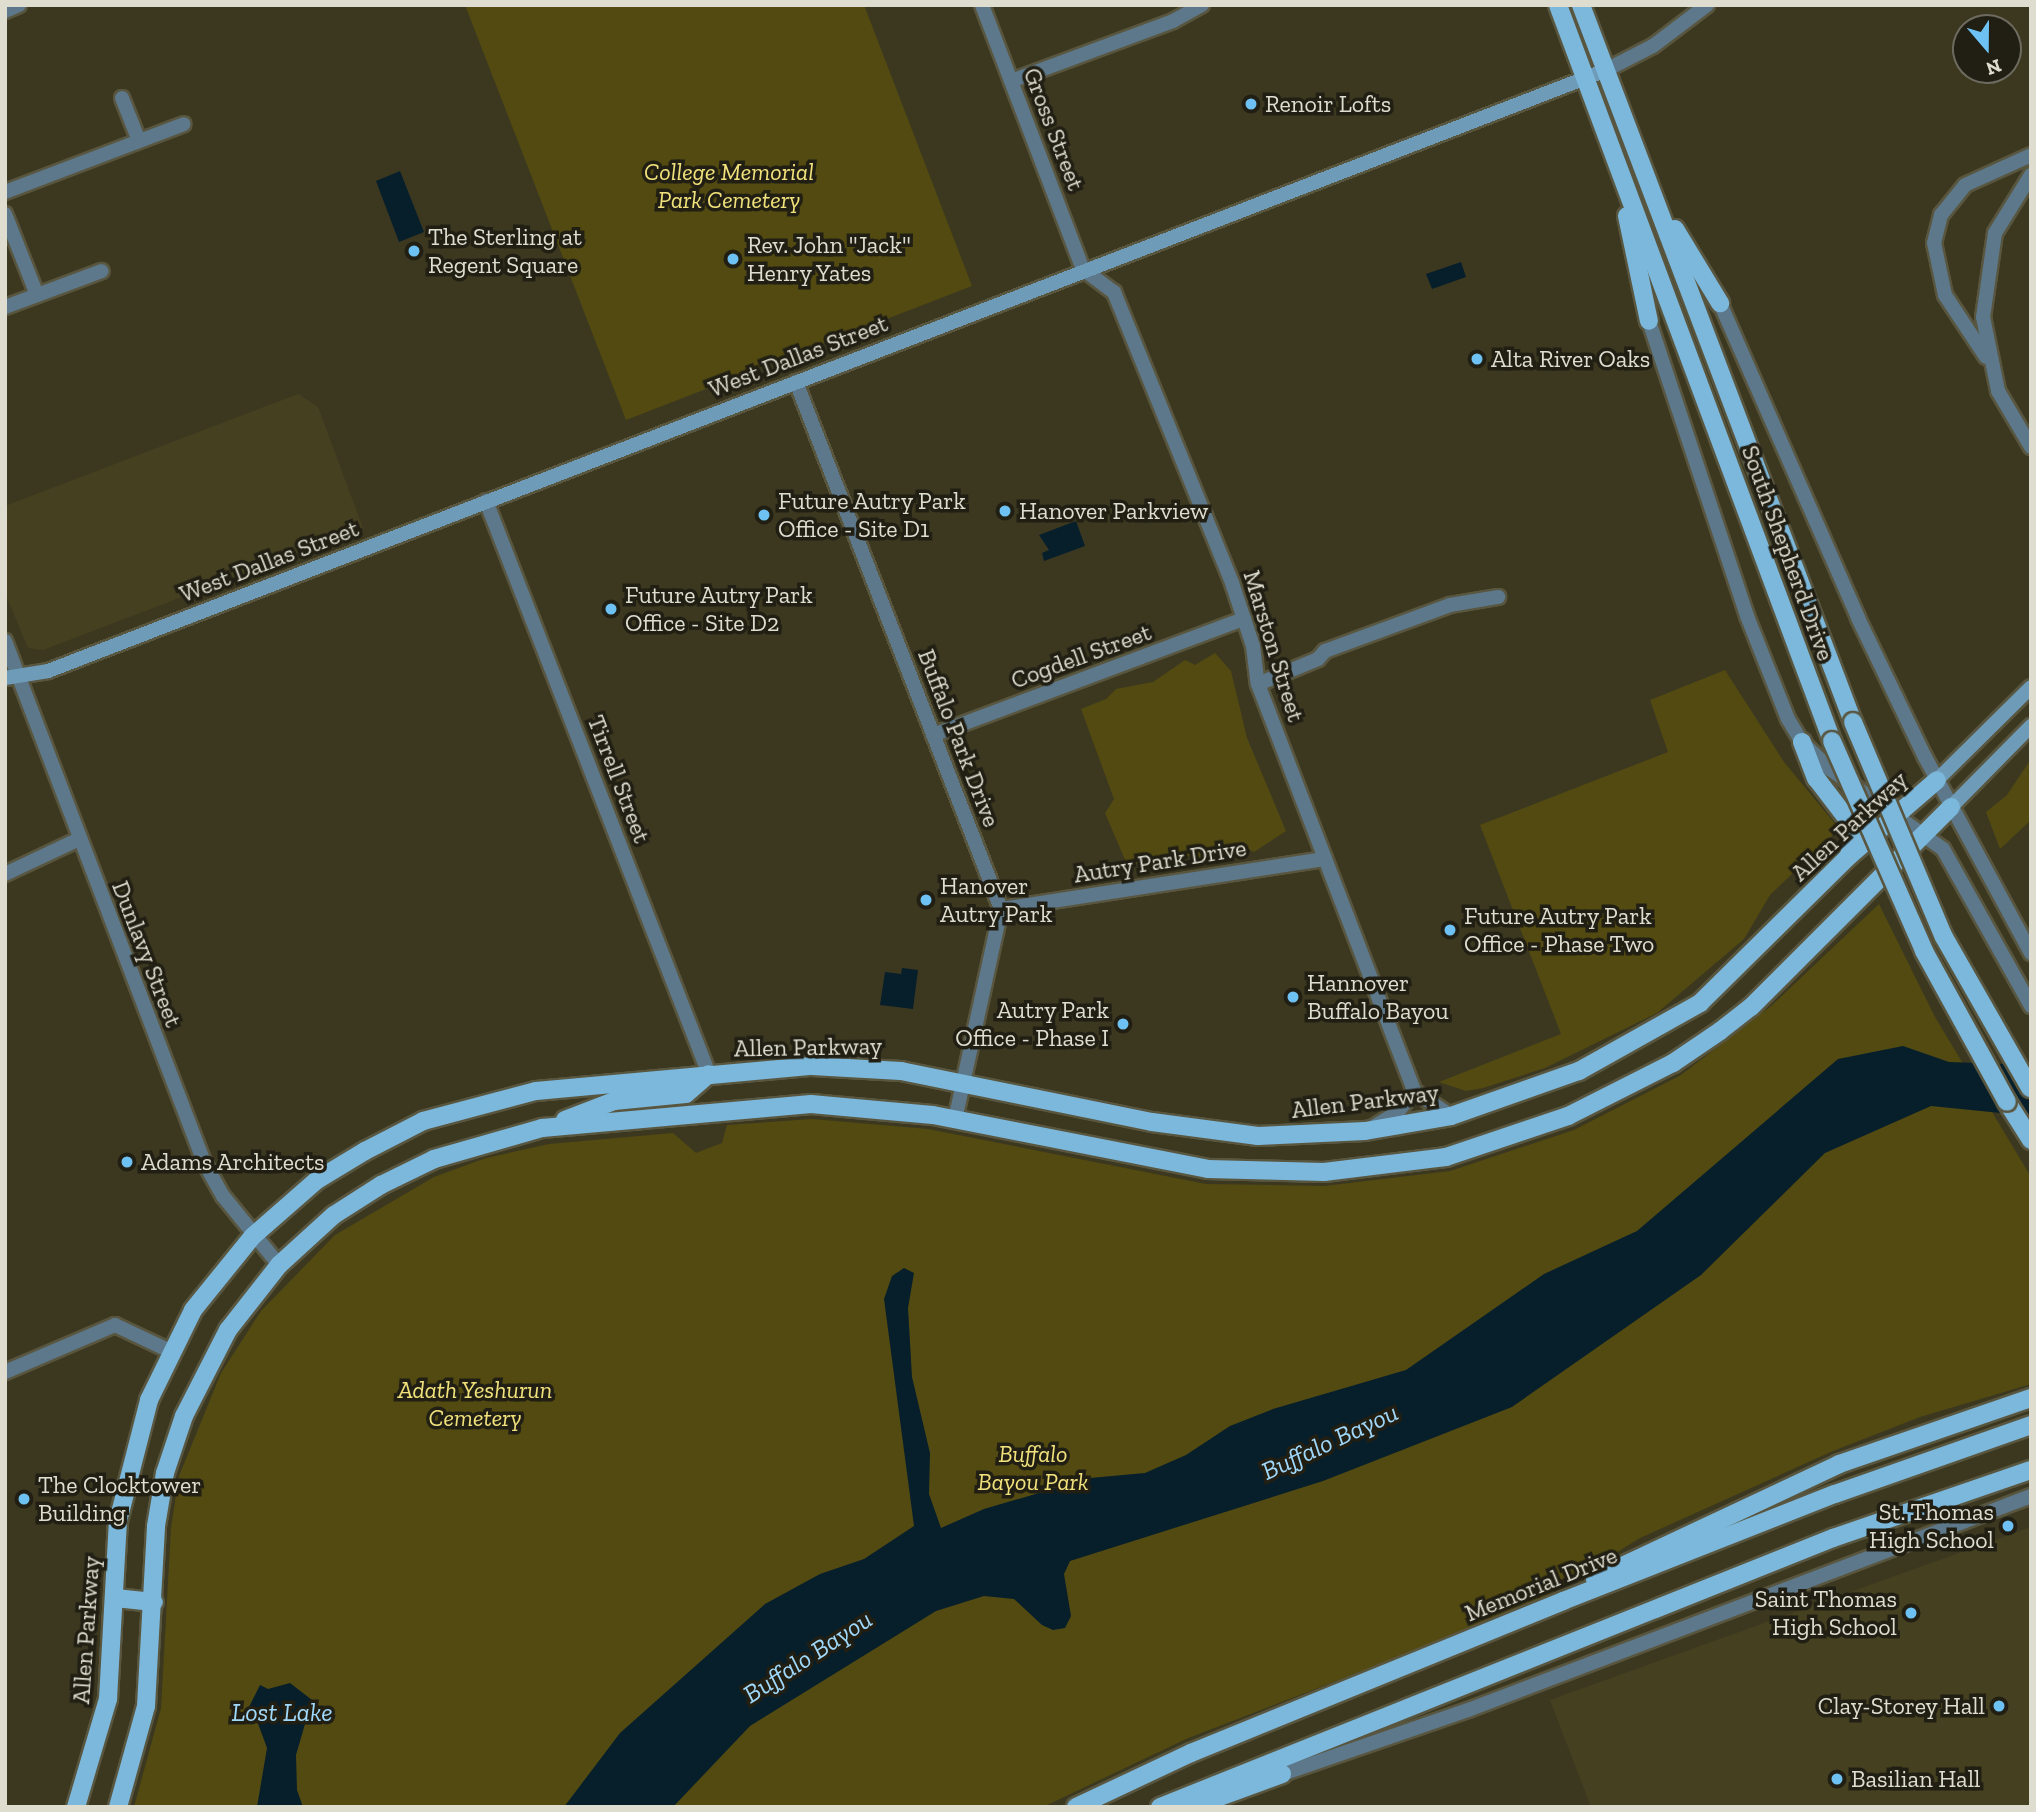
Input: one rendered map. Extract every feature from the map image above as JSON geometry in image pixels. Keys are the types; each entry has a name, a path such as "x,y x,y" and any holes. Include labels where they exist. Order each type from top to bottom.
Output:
{"main road":[{"name":"South Shepherd Drive","path":"1558,5 1832,741 1924,951 2007,1102 2031,1140"},
{"name":"South Shepherd Drive","path":"1581,5 1853,722 1944,937 2030,1088"},
{"name":"West Dallas Street","path":"11,677 48,671 1606,70"},
{"path":"1616,161 1648,321"},
{"path":"1659,206 1720,303"},
{"path":"1937,780 2031,687"},
{"path":"542,1128 811,1104 864,1105 955,1120 1153,1161 1263,1172 1387,1166 1446,1157 1509,1139 1625,1090 1720,1031 1751,1007 2031,726"},
{"path":"1802,743 1816,778 1855,829 1849,856"},
{"name":"Allen Parkway","path":"76,1807 108,1699 118,1521 130,1462 149,1400 193,1310 253,1236 317,1180 423,1121 536,1091 812,1066 866,1068 963,1083 1206,1131 1258,1136 1365,1131 1451,1116 1562,1079 1683,1014 1739,968 1849,856 1937,780"},
{"path":"118,1807 146,1706 160,1499 184,1416 229,1330 279,1265 334,1216 381,1185 434,1158 542,1128 614,1101 685,1094 709,1074"},
{"path":"1563,1601 1605,1572 1839,1464 2031,1398"},
{"name":"Memorial Drive","path":"1076,1807 1191,1752 1563,1601 1835,1494 2031,1425"},
{"path":"1160,1807 1833,1538 2031,1470"},
{"path":"114,1598 154,1602"},
{"path":"1192,1807 1282,1774"}],"street":[{"path":"5,11 19,5"},
{"name":"Gross Street","path":"982,5 1083,270"},
{"path":"1011,81 1173,21 1202,5"},
{"path":"1606,70 1653,46 1707,5"},
{"path":"122,99 139,141"},
{"path":"5,192 184,124"},
{"path":"2031,155 1965,185 1941,215 1934,243 1936,269 1945,295 1987,358 2013,423 2031,447"},
{"path":"1987,358 1983,317 1989,256 2008,207 2031,175"},
{"path":"5,214 37,295"},
{"name":"Marston Street","path":"1083,270 1114,292 1244,619 1258,684 1414,1091"},
{"path":"5,307 102,271"},
{"path":"1720,303 1858,618 1937,780 2029,951"},
{"path":"1648,321 1747,616 1788,719 1802,743 1830,769 1924,833 1948,855 2031,1006"},
{"name":"Buffalo Park Drive","path":"796,382 1001,909"},
{"name":"Tirrell Street","path":"486,501 709,1074"},
{"path":"1258,684 1318,660 1325,652 1450,605 1498,597"},
{"name":"Cogdell Street","path":"933,735 1244,619"},
{"name":"Dunlavy Street","path":"5,641 11,677 204,1162 253,1236 279,1265"},
{"path":"5,874 77,839"},
{"name":"Autry Park Drive","path":"1001,909 1325,859"},
{"path":"955,1120 1001,909"},
{"path":"1365,1131 1397,1113 1414,1091 1451,1116"},
{"path":"5,1372 115,1325 172,1352"},
{"path":"1282,1774 1468,1710 2031,1496"}],"shaded area":[{"path":"298,394 318,407 363,528 43,650 28,648 5,593 5,506"},
{"name":"Saint Thomas High School","path":"2031,1527 2031,1807 1591,1807 1550,1700"}],"green space":[{"name":"College Memorial Park Cemetery","path":"465,5 864,5 972,286 626,420"},
{"path":"1215,653 1231,671 1247,738 1286,831 1254,852 1239,845 1211,858 1169,855 1144,865 1126,862 1105,813 1114,799 1081,709 1106,699 1116,689 1153,682 1185,660 1195,665"},
{"path":"1725,670 1784,762 1837,826 1835,833 1770,895 1744,939 1657,1013 1545,1068 1483,1088 1466,1091 1439,1082 1561,1034 1480,825 1668,752 1650,700"},
{"path":"2031,759 2031,820 2000,849 1986,812 2007,795"},
{"name":"Buffalo Bayou Park","path":"1879,904 1935,1017 2031,1177 2031,1384 1920,1417 1833,1451 1640,1538 1528,1607 1186,1739 1043,1807 134,1807 161,1708 171,1528 179,1476 221,1373 261,1311 335,1235 434,1177 486,1158 549,1144 673,1133 696,1153 722,1143 727,1125 812,1119 928,1129 1206,1184 1324,1186 1450,1171 1574,1130 1681,1075 1771,1006"}],"water":[{"path":"400,171 424,232 399,242 376,181"},
{"path":"1461,262 1466,277 1432,289 1426,274"},
{"path":"1076,521 1085,546 1044,561 1042,553 1049,550 1039,535"},
{"path":"902,968 918,970 913,1009 880,1005 885,972 901,974"},
{"name":"Buffalo Bayou","path":"1903,1046 1949,1062 2031,1065 2031,1116 1931,1106 1825,1153 1701,1275 1512,1407 1323,1481 1070,1561 1064,1574 1071,1616 1065,1628 1053,1630 1042,1625 1014,1599 984,1596 936,1611 750,1726 673,1807 564,1807 620,1733 765,1604 820,1574 864,1559 914,1526 884,1299 892,1276 904,1268 914,1273 908,1308 912,1377 930,1453 929,1494 941,1528 984,1509 1090,1478 1145,1473 1186,1455 1230,1426 1273,1409 1406,1370 1544,1274 1637,1231 1838,1059"},
{"name":"Lost Lake","path":"290,1683 312,1700 296,1755 297,1790 303,1807 257,1807 267,1748 256,1718 246,1713 260,1685 268,1689"}],"place":[{"name":"Renoir Lofts","path":"1251,104"},
{"name":"The Sterling at Regent Square","path":"414,251"},
{"name":"Rev. John \"Jack\" Henry Yates","path":"733,259"},
{"name":"Alta River Oaks","path":"1477,359"},
{"name":"Hanover Parkview","path":"1005,511"},
{"name":"Future Autry Park Office - Site D1","path":"764,515"},
{"name":"Future Autry Park Office - Site D2","path":"611,609"},
{"name":"Hanover Autry Park","path":"926,900"},
{"name":"Future Autry Park Office - Phase Two","path":"1450,930"},
{"name":"Hannover Buffalo Bayou","path":"1293,997"},
{"name":"Autry Park Office - Phase I","path":"1123,1024"},
{"name":"Adams Architects","path":"127,1162"},
{"name":"The Clocktower Building","path":"24,1499"},
{"name":"St. Thomas High School","path":"2008,1526"},
{"name":"Saint Thomas High School","path":"1911,1613"},
{"name":"Clay-Storey Hall","path":"1999,1706"},
{"name":"Basilian Hall","path":"1837,1779"}],"park label":[{"name":"Adath Yeshurun Cemetery","path":"475,1404"}]}
